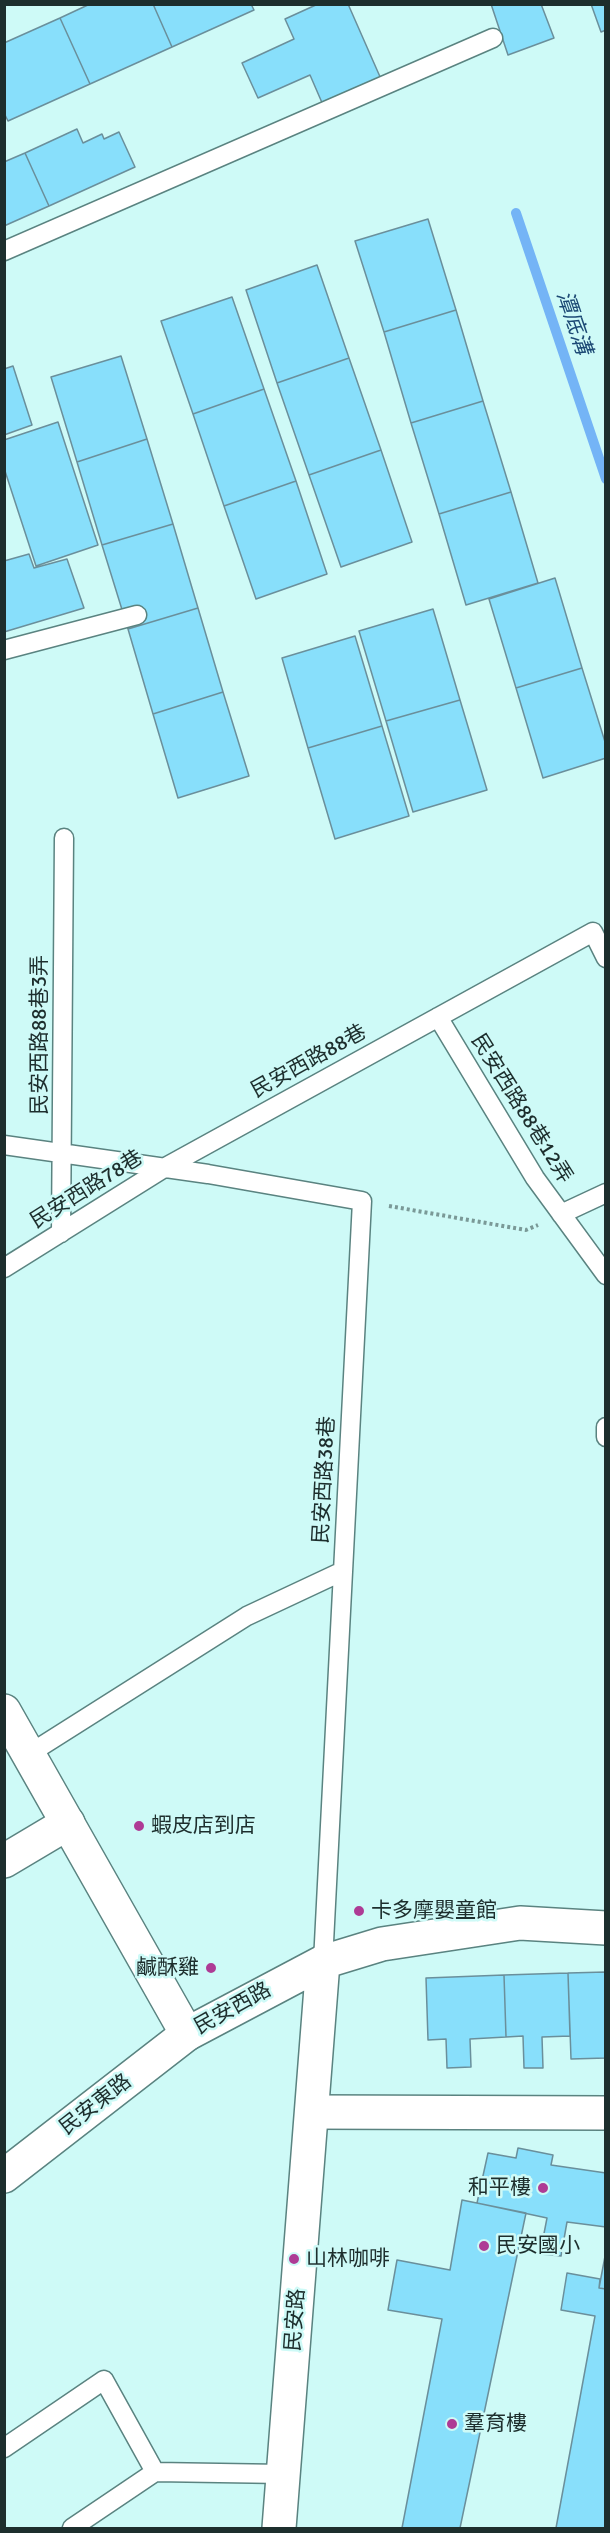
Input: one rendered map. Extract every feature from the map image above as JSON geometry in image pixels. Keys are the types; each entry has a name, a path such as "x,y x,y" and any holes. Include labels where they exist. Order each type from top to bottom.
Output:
{"street":[{"name":"民安西路","path":"4,1711 187,2034 323,1962 382,1944 520,1923 606,1928"},
{"path":"4,1861 68,1823"},
{"name":"民安路","path":"279,2529 323,1962"},
{"name":"民安東路","path":"4,2176 187,2034"},
{"path":"312,2112 606,2113"}],"lane":[{"path":"4,251 493,38"},
{"path":"4,650 137,615"},
{"name":"民安西路88巷3弄","path":"61,1233 64,838"},
{"name":"民安西路88巷","path":"164,1168 593,932 606,958"},
{"name":"民安西路88巷12弄","path":"438,1017 536,1178 561,1214 606,1193"},
{"path":"4,1145 164,1168 362,1201"},
{"name":"民安西路78巷","path":"4,1268 164,1168"},
{"name":"民安西路38巷","path":"323,1962 362,1201"},
{"path":"561,1214 606,1275"},
{"path":"606,1427 606,1437"},
{"path":"30,1754 247,1616 343,1570"},
{"path":"4,2448 104,2380 155,2472"},
{"path":"72,2529 155,2472 284,2474"}],"path":[{"path":"362,1201 526,1230 561,1214"}],"building":[{"path":"90,4 153,4 172,47 90,84 60,18"},
{"path":"153,4 251,4 254,10 172,47"},
{"path":"318,4 348,4 381,79 323,105 310,75 258,98 242,63 294,39 285,19"},
{"path":"491,4 541,4 554,38 508,55"},
{"path":"591,4 606,4 606,30 601,32"},
{"path":"60,18 90,84 8,121 4,113 4,43"},
{"path":"77,129 83,143 102,134 104,139 119,132 135,167 49,206 25,153"},
{"path":"25,153 49,206 4,226 4,162"},
{"path":"428,219 456,310 384,332 355,241"},
{"path":"317,265 349,358 277,383 246,290"},
{"path":"232,297 264,389 193,414 161,321"},
{"path":"456,310 483,401 411,423 384,332"},
{"path":"121,356 147,439 77,462 51,377"},
{"path":"349,358 381,450 309,475 277,383"},
{"path":"13,366 32,425 4,435 4,369"},
{"path":"264,389 296,481 224,506 193,414"},
{"path":"483,401 511,492 439,514 411,423"},
{"path":"58,422 98,545 36,566 4,468 4,440"},
{"path":"147,439 173,524 102,545 77,462"},
{"path":"381,450 412,542 341,567 309,475"},
{"path":"296,481 327,574 256,599 224,506"},
{"path":"511,492 538,583 466,605 439,514"},
{"path":"173,524 198,608 128,629 102,545"},
{"path":"29,554 34,568 67,559 84,608 4,632 4,561"},
{"path":"555,578 582,668 516,688 489,599"},
{"path":"198,608 223,692 153,714 128,629"},
{"path":"433,609 460,700 386,721 359,631"},
{"path":"355,636 382,726 308,748 282,658"},
{"path":"582,668 606,745 606,758 543,778 516,688"},
{"path":"223,692 249,776 178,798 153,714"},
{"path":"460,700 487,790 413,812 386,721"},
{"path":"382,726 409,816 335,839 308,748"},
{"path":"606,1972 606,2058 571,2059 568,1973"},
{"path":"568,1973 570,2036 542,2037 543,2068 524,2068 523,2036 506,2037 504,1975"},
{"path":"504,1975 506,2037 470,2039 471,2067 447,2068 446,2039 428,2040 426,1978"},
{"name":"和平樓","path":"518,2148 553,2155 551,2165 606,2173 606,2227 567,2222 561,2256 540,2254 547,2218 477,2203 488,2153 516,2158"},
{"name":"羣育樓","path":"462,2200 526,2213 460,2528 402,2528 442,2319 388,2310 397,2260 450,2270"},
{"path":"606,2251 606,2289 599,2288"},
{"path":"567,2273 600,2279 599,2288 606,2289 606,2528 556,2528 595,2316 561,2310"}],"waterway":[{"name":"潭底溝","path":"516,213 606,479"}],"place":[{"name":"蝦皮店到店","path":"139,1826"},
{"name":"卡多摩嬰童館","path":"359,1911"},
{"name":"鹹酥雞","path":"211,1968"},
{"name":"和平樓","path":"543,2188"},
{"name":"民安國小","path":"484,2246"},
{"name":"山林咖啡","path":"294,2259"},
{"name":"羣育樓","path":"452,2424"}]}
